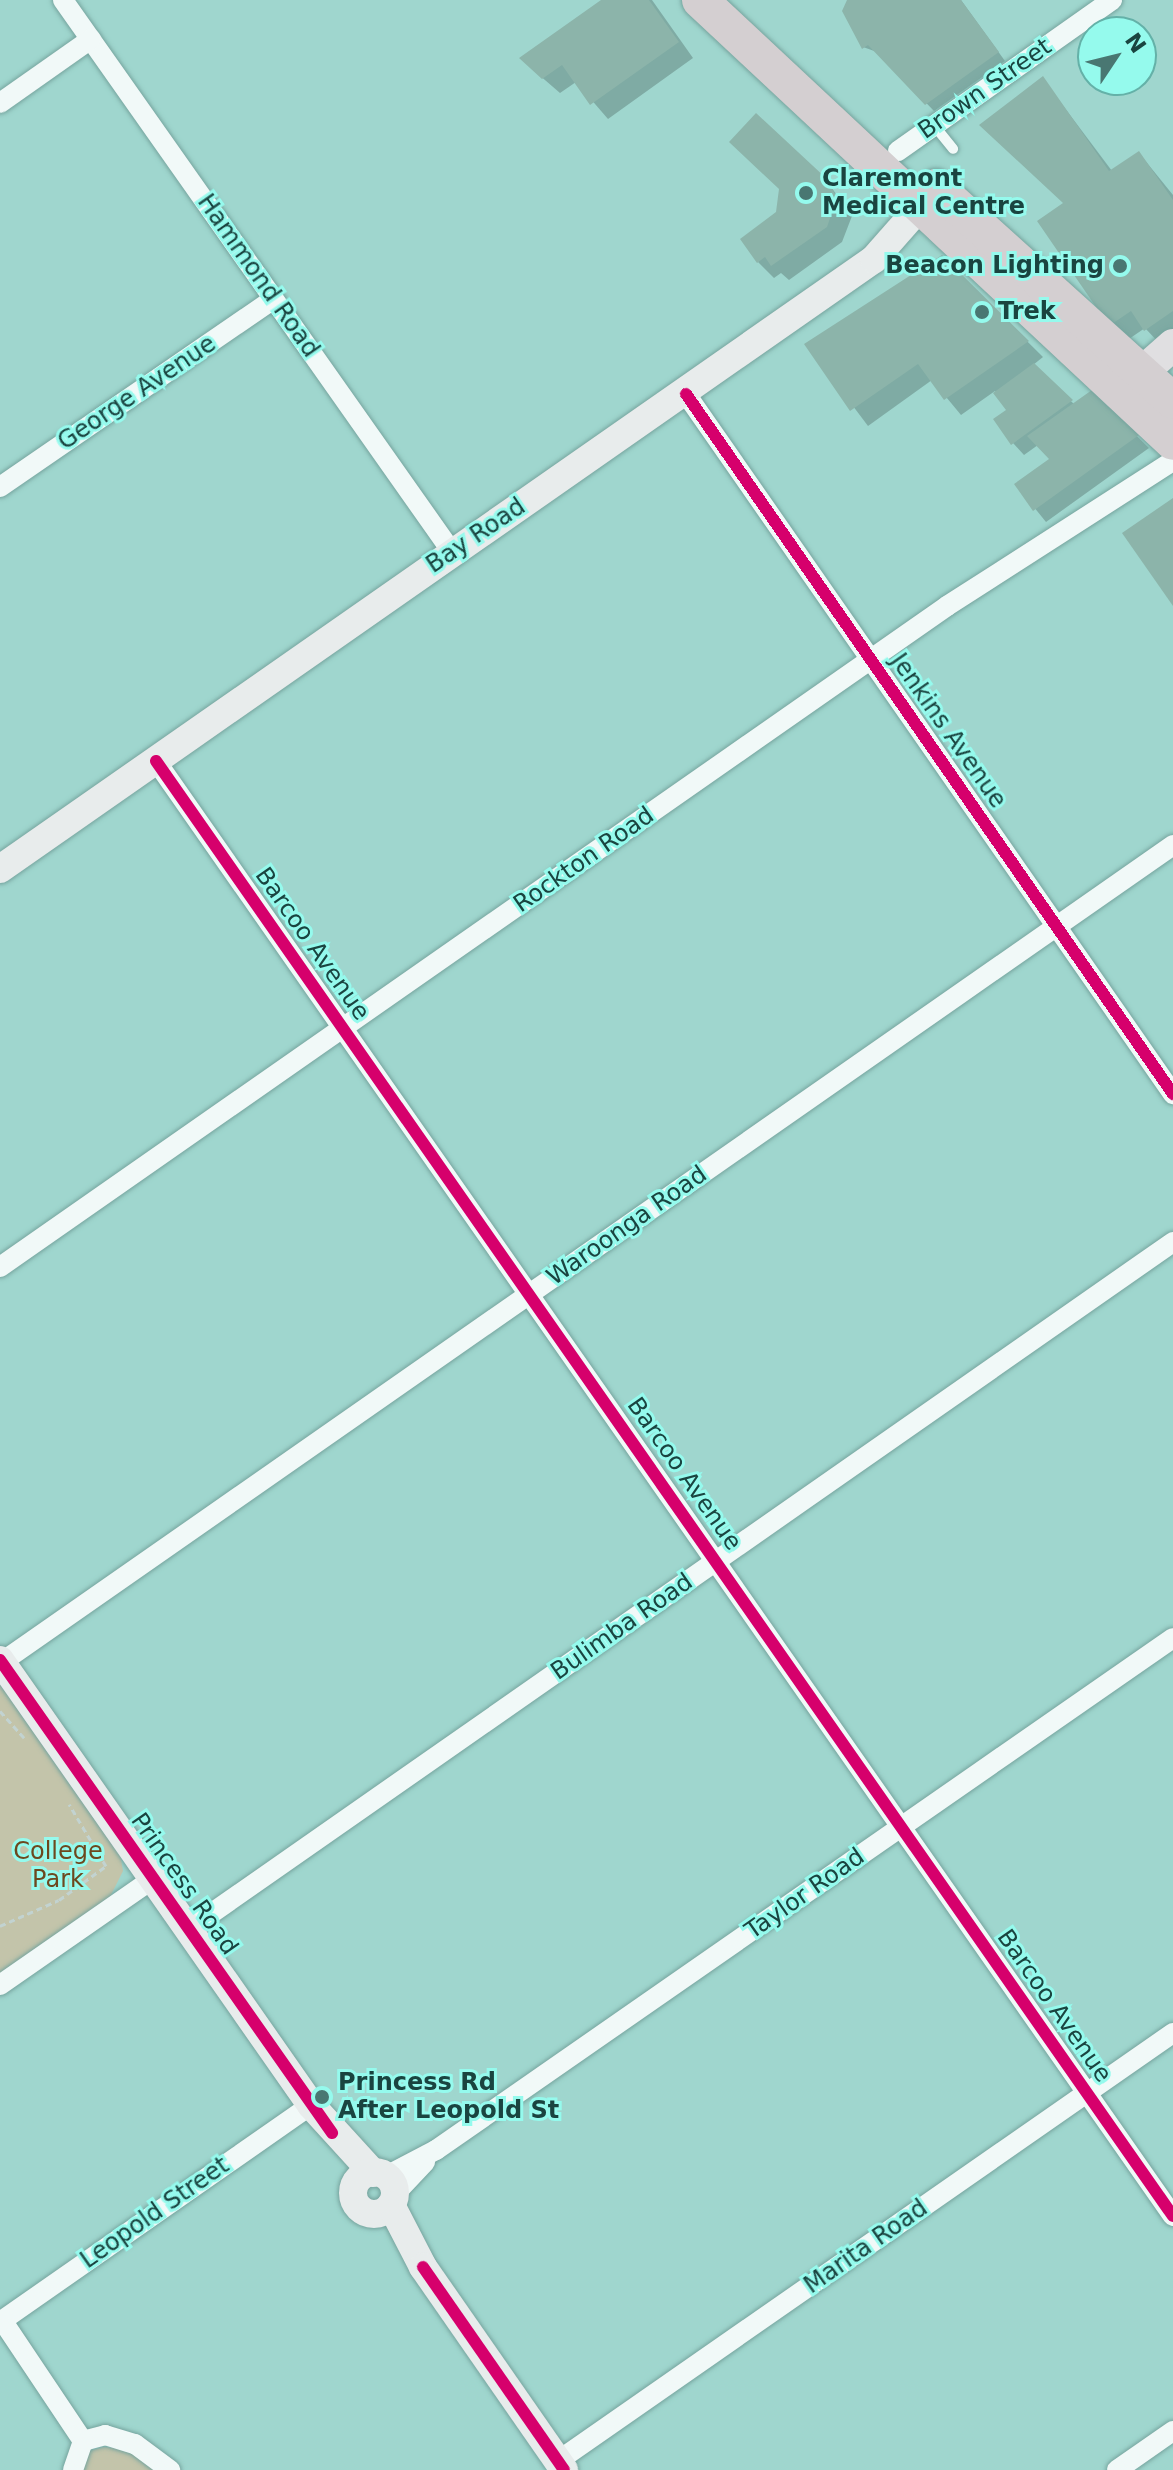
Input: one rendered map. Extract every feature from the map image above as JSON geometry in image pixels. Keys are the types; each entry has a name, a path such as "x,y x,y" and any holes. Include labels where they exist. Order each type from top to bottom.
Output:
{"highway":[{"path":"700,0 929,196 1131,381 1173,442"},
{"path":"736,0 898,151 929,196"},
{"path":"1131,381 1173,401"}],"main road":[{"path":"1131,381 1173,345"}],"street":[{"name":"Hammond Road","path":"63,0 452,552"},
{"name":"Brown Street","path":"898,151 1112,0"},
{"path":"0,103 91,39"},
{"name":"Bay Road","path":"0,869 452,552 686,394 874,259 929,196"},
{"name":"George Avenue","path":"0,487 274,299"},
{"name":"Jenkins Avenue","path":"686,394 1173,1094"},
{"name":"Rockton Road","path":"0,1267 1089,510 1173,461"},
{"name":"Barcoo Avenue","path":"156,761 718,1560 1173,2216"},
{"name":"Waroonga Road","path":"1,1661 1173,845"},
{"name":"Bulimba Road","path":"189,1929 1173,1242"},
{"name":"Taylor Road","path":"379,2191 1173,1638"},
{"name":"Princess Road","path":"1,1661 311,2105 379,2191 423,2267 561,2466"},
{"path":"0,1985 154,1878"},
{"name":"Marita Road","path":"561,2466 1173,2033"},
{"name":"Leopold Street","path":"1,2321 311,2105"},
{"path":"1,2321 83,2441"},
{"path":"1117,2470 1173,2431"},
{"path":"83,2441 105,2435 135,2444 170,2470"},
{"path":"73,2470 83,2441"}],"lane":[{"path":"933,124 953,149"}],"path":[{"path":"0,1711 34,1752"},
{"path":"0,1926 59,1900 106,1866 61,1792"}],"green space":[{"name":"College Park","path":"0,1681 120,1853 123,1871 109,1899 0,1974"},
{"path":"104,2447 135,2450 157,2470 81,2470 89,2451"}],"building":[{"path":"601,0 649,0 679,42 590,105 562,65 542,79 519,58"},
{"path":"847,0 961,0 999,52 925,105 868,45 862,49 842,11"},
{"name":"Beacon Lighting","path":"1043,76 1109,171 1139,151 1173,200 1173,311 1144,331 1131,311 1109,326 1037,221 1063,203 979,125"},
{"name":"Claremont Medical Centre","path":"756,113 827,179 837,198 827,227 771,266 765,257 757,263 740,239 776,212 779,189 729,142"},
{"path":"942,255 1029,341 944,400 918,364 850,411 804,344"},
{"path":"1034,363 1073,400 1011,445 993,419 1006,410 993,393"},
{"path":"1092,390 1139,435 1033,511 1014,484 1049,459 1027,436"},
{"path":"1173,498 1173,606 1122,533"}],"cycle path":[{"path":"686,394 1173,1094"},
{"path":"156,761 1173,2216"},
{"path":"0,1660 332,2133"},
{"path":"423,2267 564,2470"}],"place":[{"name":"Claremont Medical Centre","path":"806,193"},
{"name":"Beacon Lighting","path":"1120,266"},
{"name":"Trek","path":"982,312"},
{"name":"Princess Rd After Leopold St","path":"322,2097"}]}
